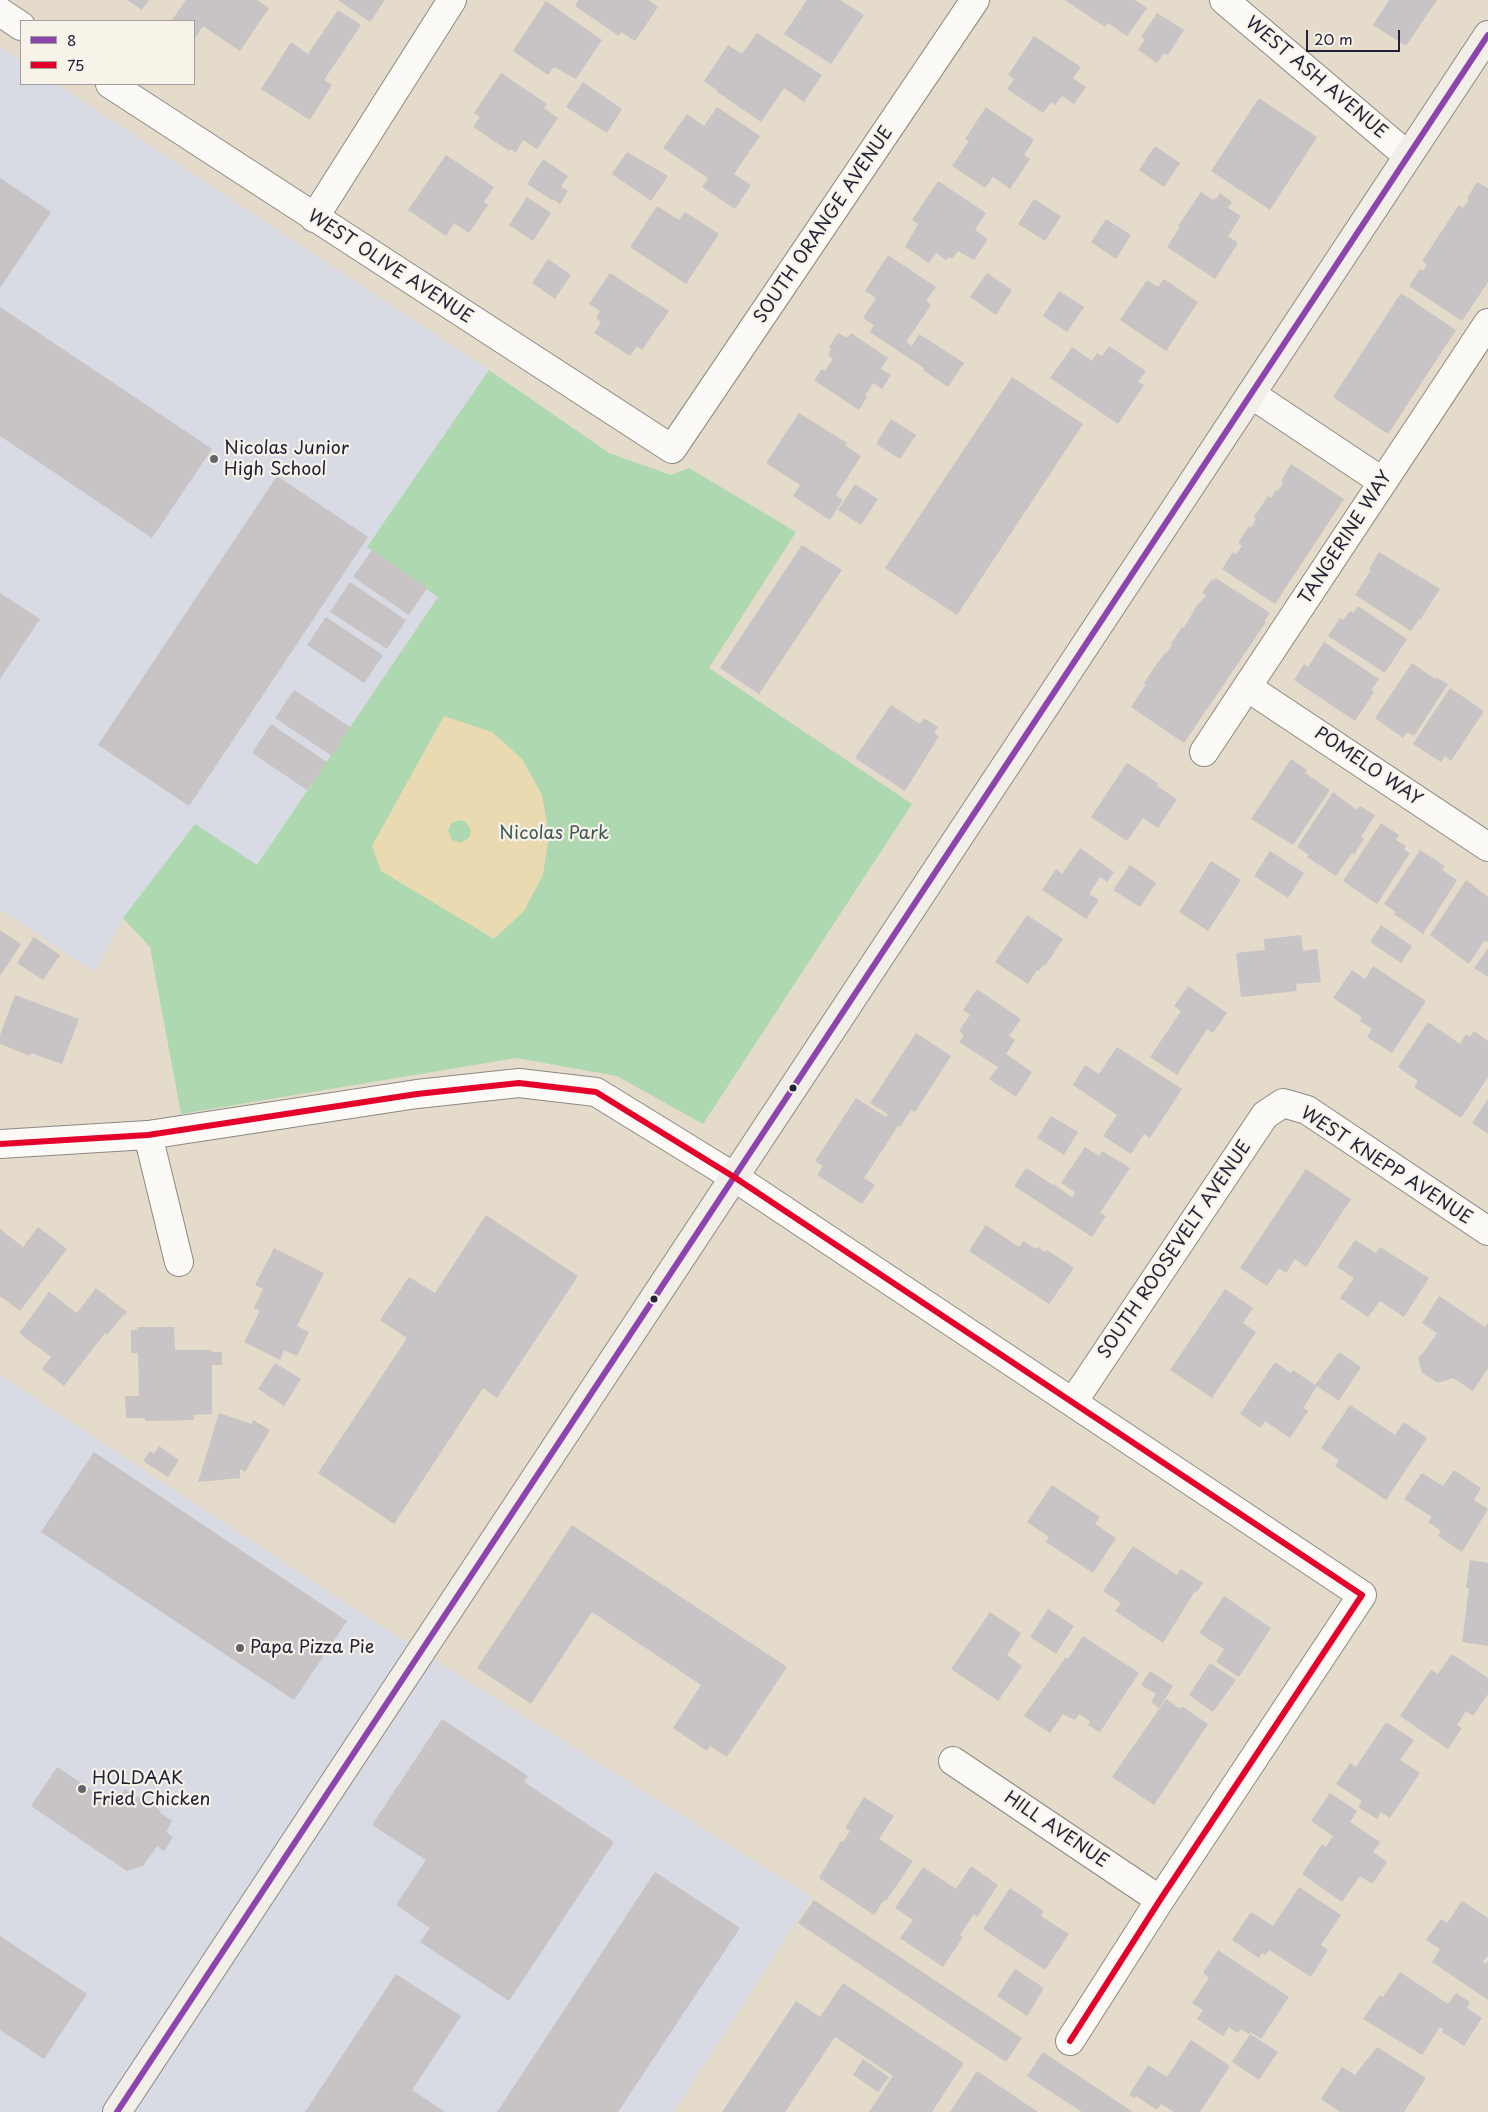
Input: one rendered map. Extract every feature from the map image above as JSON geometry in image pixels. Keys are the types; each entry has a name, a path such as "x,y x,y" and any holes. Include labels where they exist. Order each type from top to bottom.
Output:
{"main road":[{"path":"117,2112 1488,35"}],"street":[{"path":"314,218 452,0"},
{"name":"SOUTH ORANGE AVENUE","path":"672,449 976,0"},
{"name":"WEST ASH AVENUE","path":"1224,0 1408,156"},
{"path":"0,12 20,25"},
{"name":"WEST OLIVE AVENUE","path":"112,85 672,449"},
{"name":"TANGERINE WAY","path":"1204,752 1488,323"},
{"path":"1251,394 1383,482"},
{"name":"POMELO WAY","path":"1247,687 1488,847"},
{"path":"0,1144 148,1135 417,1094 519,1083 596,1092 734,1177 1362,1595 1160,1900 1070,2041"},
{"name":"WEST KNEPP AVENUE","path":"1283,1103 1307,1110 1488,1232"},
{"name":"SOUTH ROOSEVELT AVENUE","path":"1074,1402 1265,1116 1283,1103"},
{"path":"148,1135 179,1262"},
{"name":"HILL AVENUE","path":"953,1761 1160,1900"}],"shaded area":[{"name":"Nicolas Junior High School","path":"0,46 20,59 20,85 59,85 489,370 368,547 438,596 257,866 195,824 123,918 94,972 0,909"},
{"path":"0,1375 376,1623 812,1897 674,2112 0,2112"}],"green space":[{"name":"Nicolas Park","path":"489,370 609,453 671,475 689,468 796,532 709,668 912,804 703,1124 617,1076 516,1058 181,1114 150,947 123,918 195,824 257,865 438,597 367,547"}],"sand":[{"path":"444,716 492,732 522,759 542,795 549,835 543,875 524,911 494,939 381,871 372,846","holes":["459,820 466,822 471,831 469,838 460,843 452,840 448,830 452,823"]}],"building":[{"path":"127,0 149,0 142,10"},
{"path":"186,0 257,0 269,8 240,51 203,26 195,38 195,20 172,20"},
{"path":"338,0 385,0 370,22"},
{"path":"578,0 649,0 658,7 635,41 621,32 619,36 575,6"},
{"path":"807,0 840,0 864,15 831,64 784,34"},
{"path":"1065,0 1135,0 1147,8 1127,36 1108,23 1105,27"},
{"path":"1389,0 1437,0 1406,46 1373,25"},
{"path":"546,1 602,40 576,79 554,67 548,75 513,51"},
{"path":"338,10 361,25 324,80 332,85 310,120 261,89 291,42 308,54"},
{"path":"1157,13 1184,30 1168,55 1164,53 1157,63 1138,50 1145,39 1141,37"},
{"path":"757,33 822,75 804,102 784,88 761,122 704,81 728,45 742,54"},
{"path":"1034,36 1081,67 1073,78 1086,87 1074,104 1062,96 1055,105 1051,102 1043,113 1007,89 1014,79 1008,75"},
{"path":"501,73 547,104 544,108 558,118 537,149 523,140 516,153 510,149 509,151 473,127 480,117 474,113"},
{"path":"583,82 622,109 607,133 566,107"},
{"path":"1259,98 1317,137 1270,210 1211,171"},
{"path":"717,107 760,136 734,174 751,185 735,209 702,187 708,178 663,148 687,114 704,126"},
{"path":"986,107 1034,140 1024,155 1030,159 1010,189 993,177 985,188 952,166 969,141 965,139"},
{"path":"1155,146 1180,163 1164,187 1139,170"},
{"path":"627,152 668,176 651,201 612,174"},
{"path":"446,155 494,187 484,202 488,205 469,233 454,223 446,236 408,210"},
{"path":"543,159 568,176 561,186 568,191 560,204 527,184"},
{"path":"0,178 51,212 0,288"},
{"path":"938,181 986,213 975,230 988,239 974,260 958,251 952,259 949,257 946,260 936,253 929,263 905,247 918,224 912,220"},
{"path":"1477,182 1488,188 1488,282 1462,321 1409,286 1420,269 1423,271 1427,264 1422,261 1459,205 1463,208 1469,200 1467,198"},
{"path":"1201,192 1213,200 1220,193 1232,202 1228,208 1241,216 1228,236 1238,243 1215,279 1167,247 1180,227 1178,226"},
{"path":"527,197 551,213 533,241 509,225"},
{"path":"1034,199 1061,216 1045,241 1018,224"},
{"path":"657,206 679,220 685,212 719,234 686,284 630,247"},
{"path":"1106,219 1131,235 1116,259 1091,242"},
{"path":"888,255 936,287 926,301 931,305 906,342 912,346 919,334 964,363 948,387 923,370 924,368 870,332 874,325 863,318 876,298 865,291"},
{"path":"548,259 571,275 555,299 532,283"},
{"path":"610,273 669,311 642,350 637,346 630,356 594,333 601,322 596,318 600,311 589,304"},
{"path":"987,273 1012,290 996,315 970,297"},
{"path":"1164,279 1198,302 1166,351 1120,320 1147,280 1158,287"},
{"path":"1059,291 1084,307 1067,332 1043,316"},
{"path":"1401,293 1456,330 1388,434 1333,397"},
{"path":"0,307 212,449 152,538 0,436"},
{"path":"838,333 847,338 851,333 888,358 881,369 891,375 882,389 873,383 859,410 814,380 822,369 825,371 833,359 828,355 831,349 829,347"},
{"path":"1109,346 1146,371 1138,382 1144,385 1118,424 1050,378 1072,347 1092,361 1097,353 1102,356"},
{"path":"1012,377 1083,424 957,615 885,568"},
{"path":"799,413 847,443 845,445 861,456 836,495 843,500 830,520 793,496 800,485 766,463"},
{"path":"891,419 916,435 900,459 876,444"},
{"path":"1291,464 1344,499 1275,604 1222,569 1233,552 1236,554 1242,546 1238,543 1249,526 1251,528 1256,519 1254,517 1268,496 1271,498 1276,490 1278,491 1283,483 1281,481"},
{"path":"277,476 368,537 189,806 98,745"},
{"path":"855,484 878,499 861,525 838,510"},
{"path":"802,545 842,570 759,694 720,668"},
{"path":"372,550 427,588 409,615 353,577"},
{"path":"1379,552 1440,589 1411,631 1355,595 1371,570 1369,569"},
{"path":"1216,578 1270,613 1264,621 1266,622 1184,743 1131,707 1153,669 1167,653 1198,603 1206,595 1202,593 1212,579"},
{"path":"350,582 406,620 387,649 330,612"},
{"path":"0,593 40,619 0,679"},
{"path":"1358,606 1407,639 1385,673 1328,636 1340,618 1343,620 1350,611 1353,613"},
{"path":"326,617 383,655 364,683 307,645"},
{"path":"1324,642 1379,679 1371,690 1374,692 1355,721 1294,680 1304,664 1308,667"},
{"path":"1412,663 1435,679 1437,678 1448,684 1414,736 1407,732 1403,738 1375,718"},
{"path":"1450,688 1484,711 1451,761 1445,756 1441,762 1413,744"},
{"path":"294,690 350,727 332,756 275,718"},
{"path":"891,705 920,724 924,718 938,727 934,733 939,736 905,791 855,758"},
{"path":"271,724 327,762 307,790 252,753"},
{"path":"1291,759 1307,770 1305,773 1330,790 1293,845 1251,819"},
{"path":"1127,763 1159,784 1157,786 1177,799 1158,828 1143,818 1127,841 1091,817"},
{"path":"1333,792 1357,810 1360,806 1375,815 1361,837 1364,839 1354,855 1352,853 1336,876 1307,857 1309,855 1297,847"},
{"path":"1381,823 1399,835 1396,840 1406,846 1404,850 1410,853 1377,904 1343,881"},
{"path":"1080,848 1114,872 1107,882 1100,877 1089,894 1099,900 1086,919 1042,890 1056,869 1062,874"},
{"path":"1420,850 1445,866 1442,870 1457,880 1423,934 1394,914 1396,912 1384,904"},
{"path":"1270,851 1304,873 1288,898 1254,876"},
{"path":"1211,861 1241,880 1208,931 1179,912"},
{"path":"1130,865 1156,883 1140,907 1113,890"},
{"path":"1466,880 1488,897 1488,940 1487,942 1484,941 1469,964 1430,935"},
{"path":"1027,915 1063,939 1045,966 1043,965 1039,971 1037,970 1028,984 995,962"},
{"path":"1381,925 1412,946 1401,963 1370,942"},
{"path":"0,930 21,944 0,976"},
{"path":"1301,935 1303,951 1317,949 1321,982 1296,984 1297,991 1241,997 1236,953 1265,950 1264,939"},
{"path":"34,937 60,955 43,980 17,963"},
{"path":"1488,948 1488,977 1474,968"},
{"path":"1373,966 1426,1001 1392,1053 1367,1037 1372,1029 1360,1021 1362,1017 1333,998 1352,970 1365,979"},
{"path":"1188,986 1227,1013 1213,1033 1207,1029 1177,1075 1150,1057 1181,1011 1174,1006"},
{"path":"977,989 1021,1019 1009,1036 1015,1040 1006,1054 1032,1072 1016,1097 989,1079 998,1067 959,1042 964,1035 959,1031 970,1015 963,1010"},
{"path":"15,995 79,1019 62,1064 31,1053 30,1056 0,1044 0,1035"},
{"path":"1428,1022 1460,1044 1466,1034 1470,1037 1474,1031 1488,1041 1488,1077 1461,1118 1414,1087 1418,1081 1398,1067"},
{"path":"916,1033 951,1056 915,1112 911,1110 900,1127 898,1126 864,1178 875,1185 862,1204 817,1175 823,1166 815,1161 856,1098 886,1117 888,1114 870,1103"},
{"path":"1117,1047 1182,1089 1150,1138 1144,1134 1131,1154 1103,1136 1117,1115 1073,1085 1085,1065 1099,1074"},
{"path":"1488,1099 1488,1134 1472,1123"},
{"path":"1051,1116 1078,1132 1064,1155 1037,1138"},
{"path":"1085,1147 1099,1156 1102,1151 1130,1168 1100,1213 1106,1216 1092,1237 1014,1186 1026,1168 1054,1184 1072,1198 1075,1192 1061,1183"},
{"path":"1306,1169 1351,1199 1306,1267 1295,1259 1286,1273 1279,1268 1267,1286 1240,1268"},
{"path":"486,1215 578,1276 497,1398 483,1388 394,1524 318,1473 407,1338 380,1320 409,1277 435,1293"},
{"path":"986,1225 1019,1247 1023,1241 1036,1249 1038,1247 1045,1252 1047,1250 1074,1268 1049,1304 969,1251"},
{"path":"38,1227 67,1249 20,1311 0,1296 0,1229 23,1247"},
{"path":"1355,1240 1376,1253 1380,1247 1429,1278 1404,1317 1380,1301 1368,1317 1340,1298 1354,1278 1337,1267"},
{"path":"274,1248 324,1273 297,1326 309,1332 297,1356 284,1350 280,1360 244,1342 260,1311 254,1308 263,1289 255,1285"},
{"path":"96,1288 127,1312 107,1335 105,1333 64,1386 42,1369 51,1357 19,1333 49,1292 77,1313"},
{"path":"1225,1289 1253,1308 1243,1323 1256,1332 1212,1398 1170,1370"},
{"path":"1439,1296 1485,1327 1488,1322 1488,1368 1473,1391 1453,1378 1438,1383 1422,1373 1418,1358 1437,1333 1422,1323"},
{"path":"138,1327 174,1327 175,1350 212,1350 211,1352 222,1352 222,1365 212,1365 212,1414 194,1415 194,1420 145,1421 145,1418 126,1418 125,1396 139,1396 138,1353 131,1353 131,1330 137,1330"},
{"path":"1339,1352 1361,1367 1339,1401 1317,1386 1303,1408 1308,1411 1290,1438 1265,1421 1260,1428 1240,1414 1275,1362 1291,1373 1293,1370 1315,1385"},
{"path":"275,1363 301,1379 284,1406 258,1389"},
{"path":"1350,1405 1395,1435 1404,1422 1427,1438 1386,1500 1335,1466 1339,1460 1321,1448"},
{"path":"219,1413 252,1424 253,1420 270,1430 245,1472 240,1469 240,1478 198,1482"},
{"path":"159,1446 179,1460 168,1477 143,1461 150,1451 154,1454"},
{"path":"94,1452 347,1621 294,1700 41,1532"},
{"path":"1454,1470 1481,1488 1474,1500 1488,1509 1462,1552 1438,1536 1441,1531 1428,1522 1432,1517 1404,1499 1422,1473 1443,1486"},
{"path":"1052,1485 1100,1517 1095,1524 1116,1538 1093,1573 1046,1542 1049,1537 1027,1522"},
{"path":"572,1525 787,1667 727,1757 710,1746 707,1751 673,1728 701,1685 592,1612 531,1704 477,1668"},
{"path":"1133,1546 1177,1575 1181,1569 1203,1583 1197,1592 1195,1591 1163,1643 1115,1611 1121,1603 1103,1591"},
{"path":"1470,1560 1488,1563 1488,1646 1462,1642 1469,1588 1466,1588"},
{"path":"1224,1596 1271,1628 1239,1677 1216,1662 1224,1649 1199,1633"},
{"path":"1048,1609 1074,1626 1056,1654 1030,1637"},
{"path":"990,1612 1021,1633 1007,1655 1022,1666 998,1701 951,1669"},
{"path":"1083,1636 1139,1673 1100,1732 1088,1725 1090,1721 1079,1714 1075,1720 1063,1714 1050,1733 1024,1716 1066,1657 1068,1659"},
{"path":"1452,1654 1488,1678 1488,1694 1473,1716 1466,1711 1457,1725 1462,1728 1448,1749 1400,1716 1431,1670 1438,1674"},
{"path":"1210,1663 1236,1680 1213,1712 1189,1695"},
{"path":"1150,1671 1173,1686 1159,1708 1151,1702 1156,1694 1141,1685"},
{"path":"1166,1699 1179,1708 1183,1707 1208,1724 1154,1805 1112,1777"},
{"path":"442,1719 528,1776 524,1782 614,1842 509,2001 420,1942 430,1928 396,1905 426,1860 372,1825"},
{"path":"1386,1722 1414,1740 1400,1760 1420,1773 1390,1818 1381,1812 1377,1819 1358,1807 1362,1801 1336,1784 1350,1763 1356,1767"},
{"path":"57,1767 114,1805 125,1789 161,1811 160,1813 172,1821 166,1832 173,1837 164,1851 157,1846 143,1866 127,1871 31,1806"},
{"path":"1330,1793 1357,1811 1350,1822 1380,1842 1373,1852 1387,1862 1372,1884 1360,1876 1342,1902 1302,1874 1322,1844 1326,1847 1333,1836 1311,1821"},
{"path":"864,1797 894,1816 879,1839 913,1861 886,1901 884,1900 874,1915 819,1878 841,1841 843,1842 850,1831 845,1828"},
{"path":"971,1866 998,1885 977,1917 974,1914 960,1935 963,1937 943,1967 900,1938 913,1920 895,1908 923,1867 956,1889"},
{"path":"655,1872 740,1928 618,2112 497,2112"},
{"path":"1299,1887 1341,1915 1321,1945 1328,1950 1311,1977 1269,1950 1266,1955 1262,1953 1259,1958 1232,1940 1251,1912 1273,1926"},
{"path":"1010,1888 1044,1911 1041,1916 1069,1934 1045,1970 983,1929"},
{"path":"814,1900 1022,2038 1006,2062 798,1923"},
{"path":"1462,1901 1488,1918 1488,1955 1483,1962 1486,1964 1488,1961 1488,2000 1432,1962 1440,1949 1426,1940 1441,1919 1447,1923"},
{"path":"0,1936 87,1994 44,2059 0,2030"},
{"path":"1218,1950 1289,1997 1261,2039 1251,2032 1249,2034 1240,2029 1238,2033 1229,2027 1223,2036 1197,2019 1203,2010 1192,2003 1209,1978 1203,1973"},
{"path":"1015,1969 1044,1988 1027,2016 997,1996"},
{"path":"1400,1972 1448,2004 1456,1993 1470,2002 1467,2008 1482,2018 1464,2046 1442,2032 1443,2029 1440,2027 1422,2055 1363,2019 1380,1995 1383,1997"},
{"path":"396,1974 461,2016 412,2090 445,2112 305,2112"},
{"path":"843,1983 964,2063 932,2112 869,2112 893,2076 835,2037 785,2112 722,2112 796,2001 820,2017"},
{"path":"1250,2034 1278,2052 1259,2080 1232,2062"},
{"path":"1191,2040 1230,2066 1200,2112 1174,2112 1161,2104 1157,2110 1136,2096 1134,2098 1129,2095 1148,2065 1167,2077"},
{"path":"1377,2047 1426,2078 1404,2112 1340,2112 1321,2099 1342,2067 1355,2075"},
{"path":"1043,2052 1133,2112 1082,2112 1027,2076"},
{"path":"863,2059 889,2077 878,2092 853,2075"},
{"path":"977,2071 1038,2112 950,2112"}],"transit line":[{"name":"8","path":"117,2112 1488,35"},
{"name":"75","path":"0,1144 148,1135 417,1094 519,1083 596,1092 734,1177 1362,1595 1160,1900 1070,2041"}],"place":[{"name":"Nicolas Junior High School","path":"214,459"},
{"name":"Papa Pizza Pie","path":"240,1648"},
{"name":"HOLDAAK Fried Chicken","path":"82,1789"}]}
